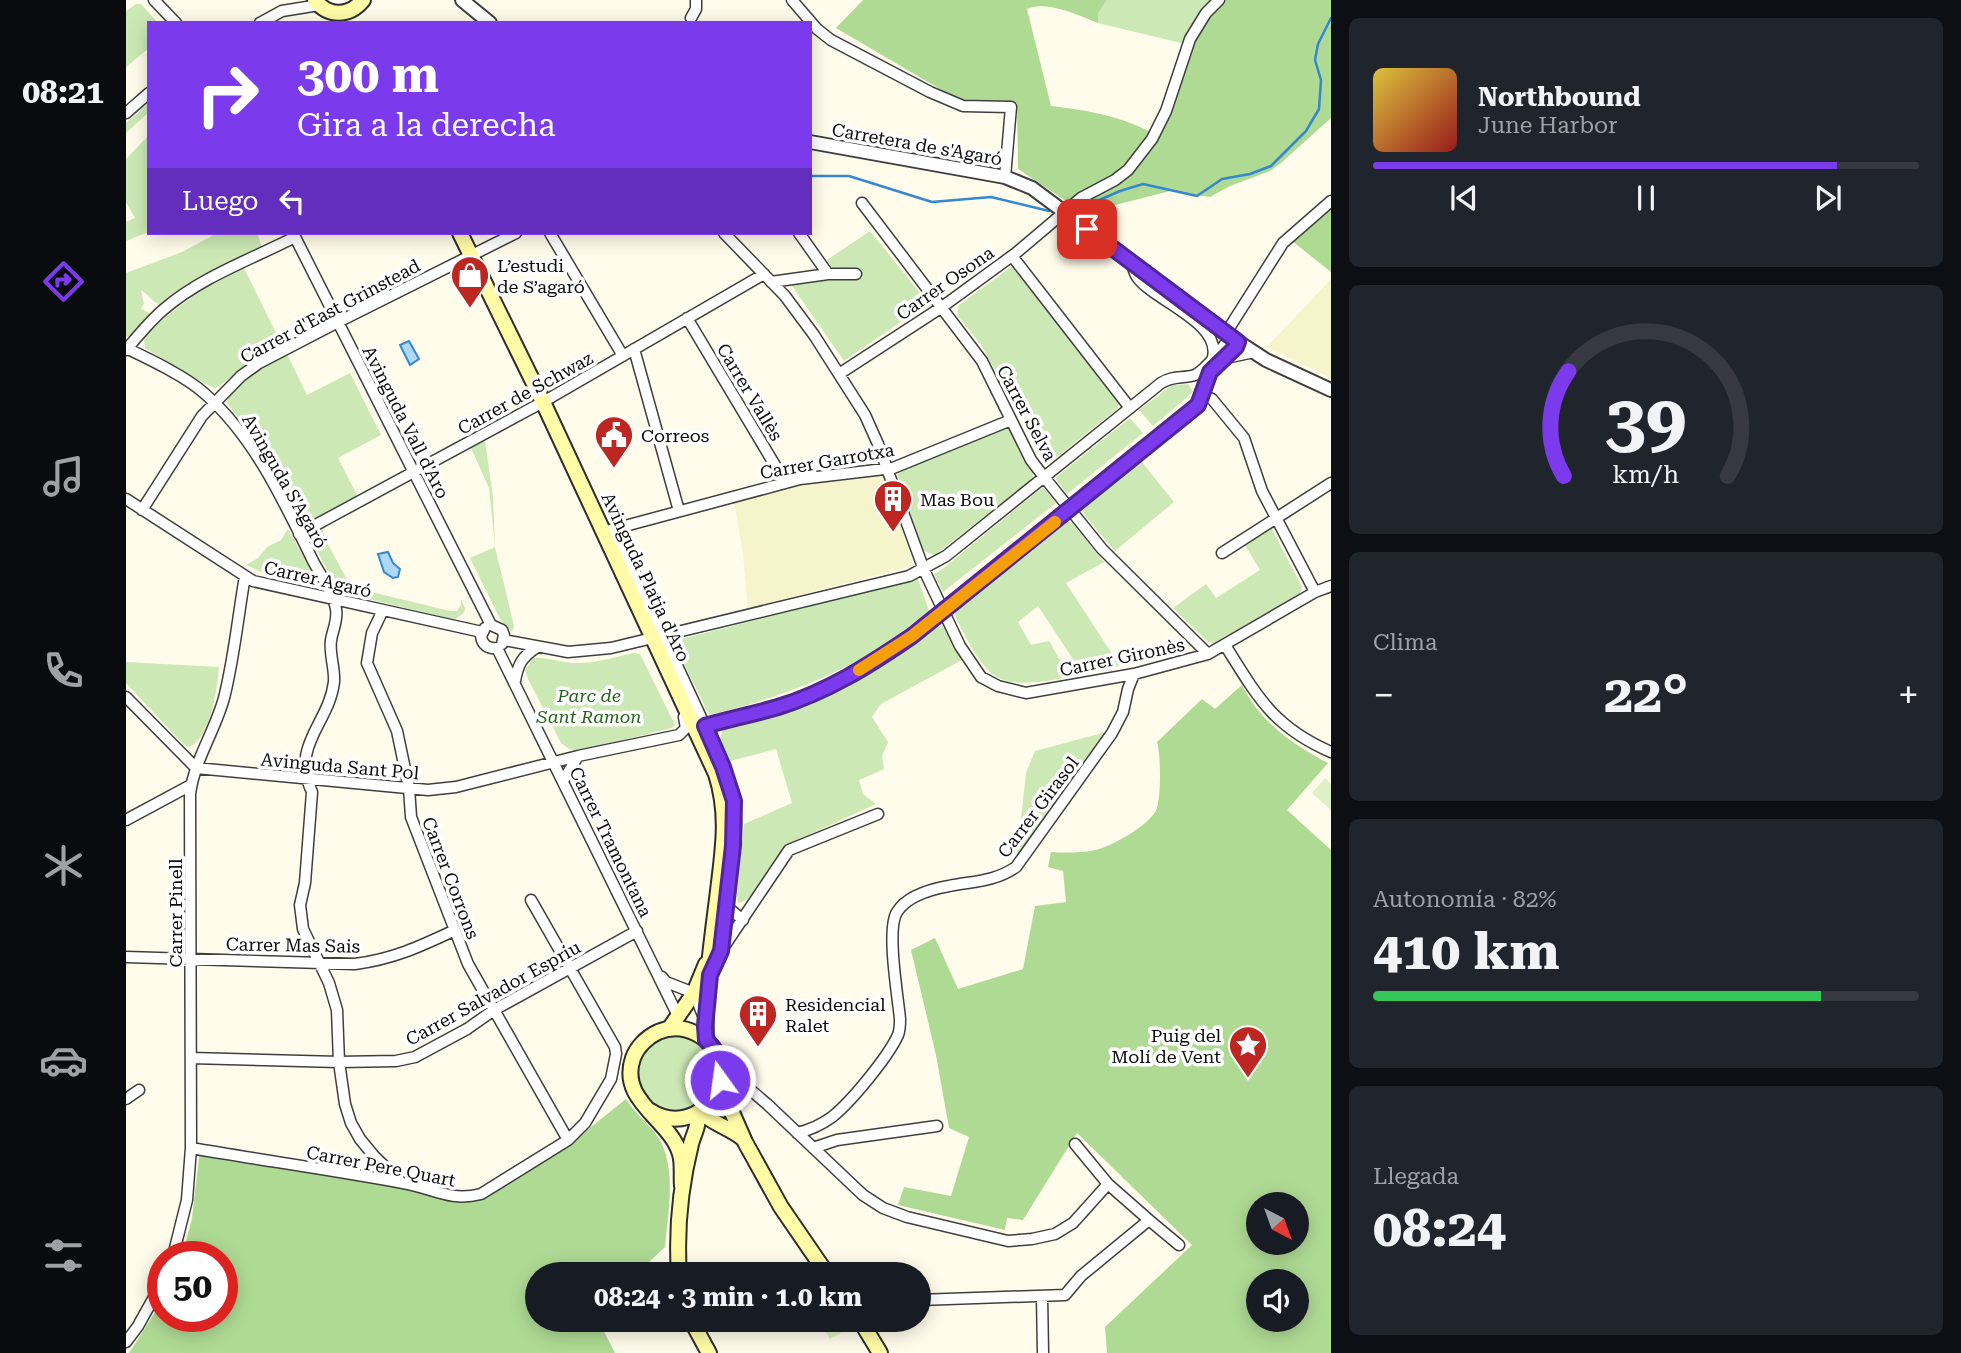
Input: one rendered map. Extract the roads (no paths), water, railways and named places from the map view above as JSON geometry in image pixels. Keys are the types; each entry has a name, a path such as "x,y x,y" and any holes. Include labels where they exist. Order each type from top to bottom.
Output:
{"main road":[{"path":"317,2 327,11 342,18 361,2"},
{"path":"361,2 361,21"},
{"name":"Avinguda Platja d'Aro","path":"461,235 609,530 659,638 671,674 716,774 724,809 725,833 715,953 706,974 705,1034"},
{"path":"669,1029 678,1016 687,990 706,974"},
{"path":"682,1186 680,1154 665,1129 634,1091 631,1077 637,1049 647,1039 669,1029 705,1034 719,1063 720,1082 745,1142 781,1208 819,1262"},
{"path":"649,1110 669,1118 683,1118 698,1112 711,1100 720,1082"},
{"path":"698,1112 732,1130 745,1142"},
{"path":"678,1262 677,1234 682,1186 692,1138 698,1125 698,1112"},
{"path":"692,1138 702,1129 716,1123"},
{"path":"698,1332 709,1353"},
{"path":"867,1332 880,1353"}],"street":[{"path":"155,0 174,21"},
{"path":"264,21 282,11 294,0"},
{"path":"462,0 488,21"},
{"path":"691,18 696,0"},
{"path":"792,0 810,21"},
{"name":"Carrer Osona","path":"839,374 943,307 1012,256 1081,198 1128,170 1152,139 1166,111 1190,39 1206,13 1219,0"},
{"path":"282,11 317,2"},
{"path":"812,23 831,40 962,106 1011,107 1005,177"},
{"path":"126,113 147,95"},
{"name":"Carretera de s'Agaró","path":"812,142 1005,177 1032,188 1231,337 1254,352 1331,390"},
{"path":"500,644 502,630 491,625 481,632 484,645 490,648 500,644 586,652 659,638 896,580 924,569 946,556 1170,377 1195,375 1205,368 1231,337 1283,243 1331,201"},
{"name":"Carrer Selva","path":"862,203 982,361 1031,460 1069,510 1102,549 1208,654"},
{"path":"126,349 162,311 186,293 294,235"},
{"name":"Avinguda Vall d'Aro","path":"294,235 491,625"},
{"path":"471,255 512,235"},
{"path":"551,235 623,356"},
{"path":"726,235 785,296 814,335 865,415 878,444 885,469"},
{"path":"800,235 828,274"},
{"name":"Carrer d'East Grinstead","path":"142,510 202,416 241,376 259,363 471,255"},
{"path":"1012,256 1130,408"},
{"path":"1130,261 1137,277 1208,332 1214,350 1213,357"},
{"path":"768,278 856,274"},
{"name":"Carrer de Schwaz","path":"299,534 543,402 687,318 768,278"},
{"name":"Carrer Vallès","path":"687,318 785,482"},
{"path":"705,726 780,706 819,691 872,664 944,611 1198,405 1210,372 1236,347 1231,337"},
{"name":"Avinguda S'Agaró","path":"126,349 202,390 228,415 254,451 332,598"},
{"path":"634,349 679,511"},
{"path":"1226,359 1254,352"},
{"path":"1203,395 1212,399 1244,438 1262,491 1315,592"},
{"name":"Carrer Garrotxa","path":"609,530 785,482 885,469 914,460 1011,420"},
{"name":"Carrer Gironès","path":"885,469 924,569 970,663 981,677 998,686 1026,693 1134,674 1208,654 1315,592 1331,586"},
{"path":"1222,553 1331,483"},
{"name":"Carrer Agaró","path":"126,499 253,581 481,632"},
{"name":"Carrer Pinell","path":"177,1241 187,1200 191,1148 191,785 224,697 245,576"},
{"path":"332,598 337,620 331,652 334,681 327,707 308,746 306,779 312,792 300,905 303,929 330,984 337,1010 339,1062 345,1104 351,1123 374,1157 401,1182"},
{"name":"Carrer Corrons","path":"383,610 372,633 367,663 397,731 409,788 411,817 468,964 568,1140"},
{"path":"659,638 717,752 734,801 734,833 726,906 715,953"},
{"name":"Carrer Tramontana","path":"500,644 515,682 678,1016"},
{"path":"1225,645 1262,702 1280,722 1299,737 1331,752"},
{"path":"515,682 523,657 537,647"},
{"name":"Avinguda Sant Pol","path":"196,768 428,790 456,787 578,756 679,735 684,732 686,722 671,686 671,674"},
{"name":"Carrer Girasol","path":"797,1133 813,1129 846,1104 899,1033 892,929 895,913 906,902 922,894 947,886 989,881 1016,867 1112,733 1123,712 1134,674"},
{"path":"126,697 196,768"},
{"path":"563,780 578,756"},
{"path":"126,820 191,785"},
{"path":"715,953 743,920 789,850 878,814"},
{"name":"Carrer Pere Quart","path":"191,1148 401,1182 453,1197 466,1198 481,1194 568,1140 586,1123 611,1079 615,1047 531,900"},
{"path":"726,906 743,920"},
{"name":"Carrer Mas Sais","path":"126,957 355,964 381,961 405,954 453,930"},
{"name":"Carrer Salvador Espriu","path":"191,1058 339,1062 415,1058 467,1029 494,1010 637,931"},
{"path":"657,973 666,982 687,990 699,1001 705,1034"},
{"path":"719,1063 740,1079 863,1195 883,1208 907,1217 1008,1241 1055,1234 1073,1223 1108,1184"},
{"path":"720,1082 731,1077 740,1079"},
{"path":"126,1098 139,1090"},
{"path":"813,1148 837,1140 937,1126"},
{"path":"1075,1144 1108,1184 1179,1245"},
{"path":"931,1300 1065,1296 1081,1276 1149,1220"},
{"path":"1042,1296 1043,1353"},
{"path":"126,1342 147,1310"}],"water":[{"path":"409,341 419,359 410,365 400,345"},
{"path":"388,552 393,563 400,569 398,577 393,578 384,572 378,554"}],"waterway":[{"path":"1088,205 1143,184 1197,196 1222,179 1250,174 1271,166 1306,131 1319,109 1321,80 1315,60 1318,44 1331,18"},
{"path":"812,176 849,176 932,202 991,197 1049,211"}],"place":[{"name":"L’estudi de S’agaró","path":"470,309"},
{"name":"Correos","path":"614,469"},
{"name":"Mas Bou","path":"893,533"},
{"name":"Residencial Ralet","path":"758,1048"},
{"name":"Puig del Molí de Vent","path":"1248,1079"}],"park label":[{"name":"Parc de Sant Ramon","path":"589,705"}]}
